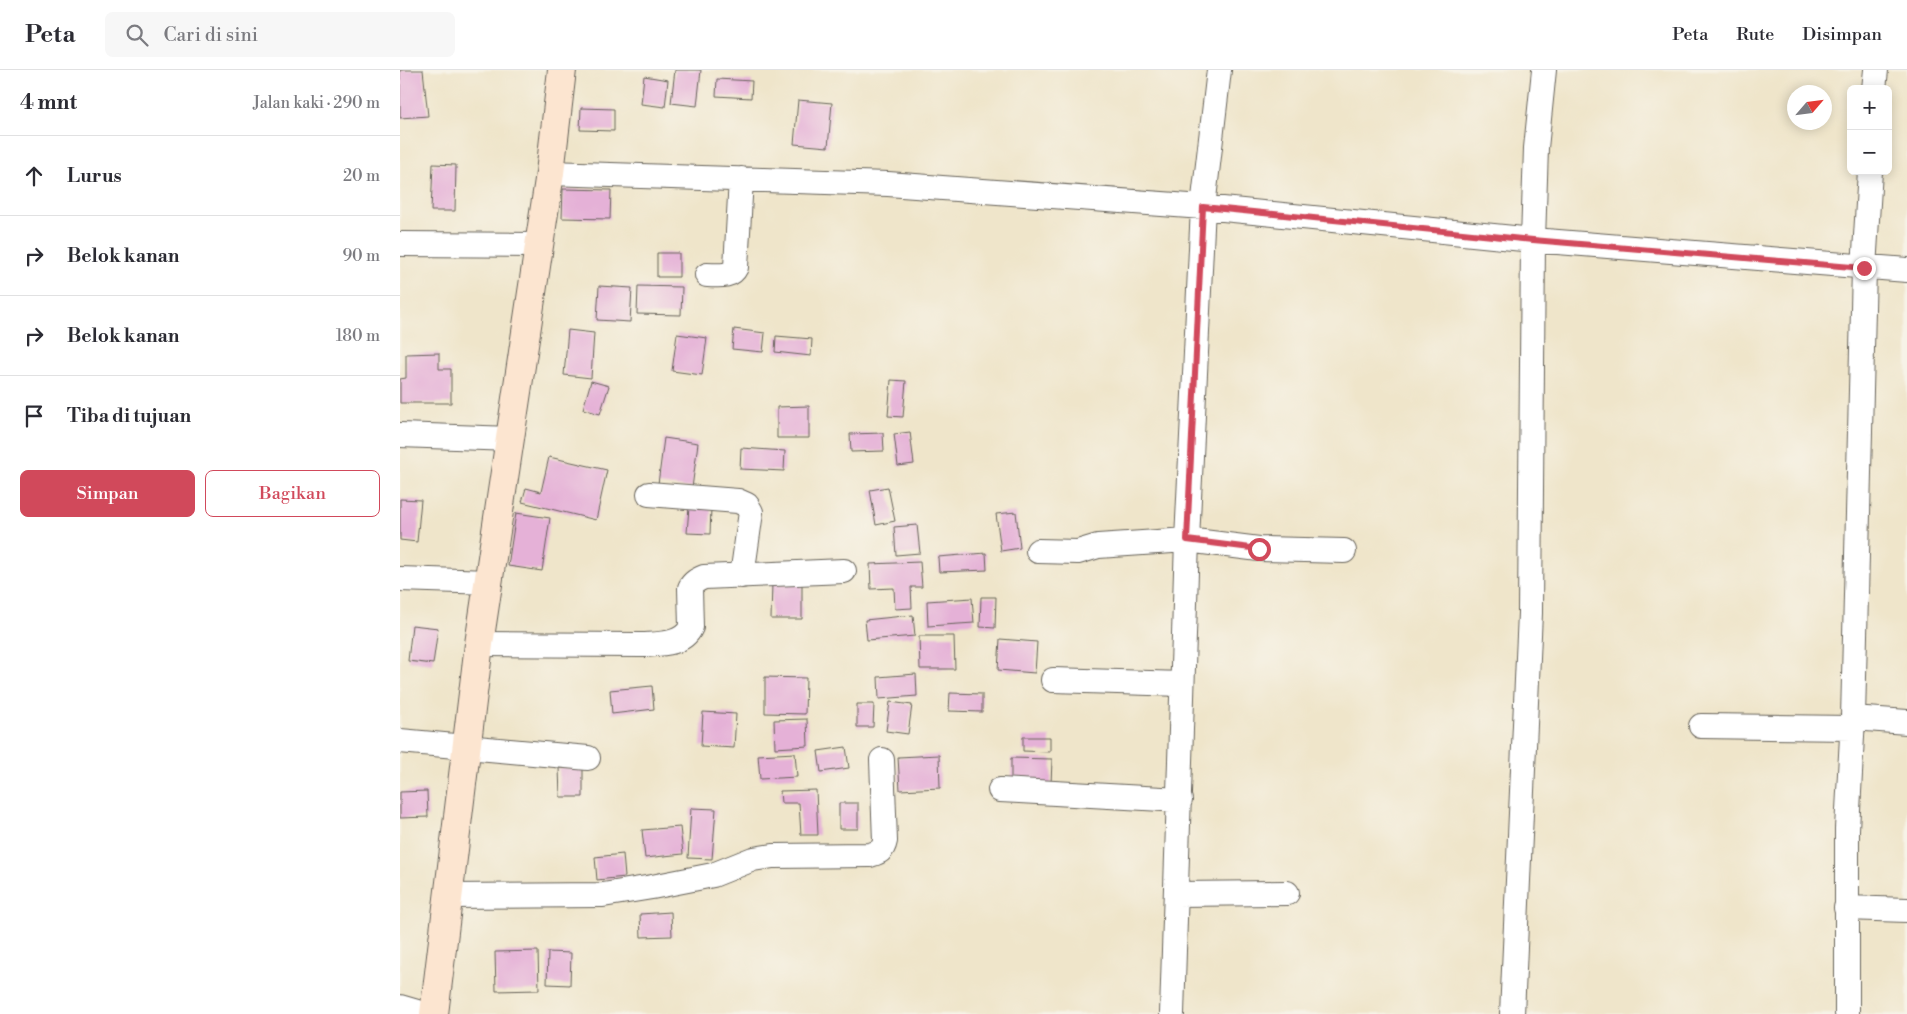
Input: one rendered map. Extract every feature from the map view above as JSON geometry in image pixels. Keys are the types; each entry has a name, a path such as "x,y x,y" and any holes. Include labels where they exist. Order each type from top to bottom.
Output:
{"street":[{"path":"434,1014 479,644 540,245 562,70"},
{"path":"1172,1014 1187,540 1203,207 1219,70"},
{"path":"1512,1014 1530,613 1533,240 1536,148 1544,70"},
{"path":"1874,85 1876,70"},
{"path":"550,173 888,184 1203,207 1533,240 1907,270"},
{"path":"1847,1014 1846,908 1864,268 1870,175"},
{"path":"707,275 728,274 734,272 736,267 741,179"},
{"path":"400,244 540,245"},
{"path":"400,436 511,438"},
{"path":"649,494 738,501 747,505 751,512 742,576"},
{"path":"1038,551 1078,552 1098,546 1187,540 1259,549 1344,550"},
{"path":"479,644 643,645 676,640 685,636 691,627 690,588 693,583 704,577 844,571"},
{"path":"400,579 489,582"},
{"path":"1053,680 1182,684"},
{"path":"1700,726 1907,722"},
{"path":"400,741 588,758"},
{"path":"447,896 603,895 713,875 753,859 773,856 870,854 879,852 883,849 885,841 882,760"},
{"path":"1000,790 1180,800"},
{"path":"1176,894 1288,893"},
{"path":"1846,908 1907,910"},
{"path":"400,1007 424,1014"}],"building":[{"path":"400,70 423,70 428,116 400,118"},
{"path":"675,70 701,70 697,106 671,103"},
{"path":"644,76 668,80 665,107 641,104"},
{"path":"717,79 752,81 751,98 716,96"},
{"path":"798,100 832,103 828,147 794,144"},
{"path":"581,108 614,109 614,131 580,130"},
{"path":"433,164 456,165 455,211 431,211"},
{"path":"563,189 611,190 610,219 562,218"},
{"path":"657,253 679,253 679,277 657,277"},
{"path":"599,286 632,288 630,322 597,320"},
{"path":"638,286 682,287 681,315 637,314"},
{"path":"734,329 765,333 763,352 732,349"},
{"path":"568,330 594,333 591,378 564,375"},
{"path":"677,334 707,338 702,375 672,371"},
{"path":"776,336 812,339 811,356 775,352"},
{"path":"439,353 439,369 451,369 451,403 400,403 400,379 406,378 406,354"},
{"path":"891,380 906,381 903,417 888,416"},
{"path":"591,381 609,386 600,414 583,409"},
{"path":"809,406 809,438 777,438 777,407"},
{"path":"910,432 914,464 898,466 894,434"},
{"path":"883,433 884,451 851,452 850,434"},
{"path":"664,438 698,443 692,488 658,484"},
{"path":"741,448 785,451 784,471 740,469"},
{"path":"549,457 607,470 596,520 522,502 526,488 541,492"},
{"path":"888,487 895,521 876,525 870,490"},
{"path":"400,499 421,500 417,542 400,540"},
{"path":"689,507 711,508 710,534 687,533"},
{"path":"1016,512 1020,548 1001,551 996,514"},
{"path":"516,513 550,518 542,571 508,566"},
{"path":"917,525 920,553 896,555 894,527"},
{"path":"986,553 987,570 939,572 938,557"},
{"path":"920,562 922,587 911,587 912,608 895,609 894,588 871,589 870,564"},
{"path":"772,583 802,584 802,619 771,619"},
{"path":"981,597 996,597 995,628 980,627"},
{"path":"972,598 974,623 928,626 927,601"},
{"path":"913,615 915,636 867,640 865,620"},
{"path":"412,625 438,628 433,664 408,661"},
{"path":"919,636 954,636 955,669 920,669"},
{"path":"1000,639 1037,642 1035,673 998,670"},
{"path":"916,674 917,696 879,699 878,677"},
{"path":"765,677 806,678 805,714 765,713"},
{"path":"652,686 654,709 612,714 610,690"},
{"path":"950,693 982,694 982,712 949,711"},
{"path":"890,702 912,705 908,734 886,731"},
{"path":"857,704 874,704 873,727 857,727"},
{"path":"703,712 736,714 734,748 701,746"},
{"path":"807,719 808,746 775,748 774,720"},
{"path":"1023,737 1050,737 1050,752 1023,751"},
{"path":"846,747 849,768 821,772 818,751"},
{"path":"795,753 797,777 760,779 758,755"},
{"path":"939,755 940,788 900,790 898,757"},
{"path":"1011,758 1052,759 1051,785 1011,783"},
{"path":"559,768 583,768 583,797 560,797"},
{"path":"816,790 818,835 801,835 799,803 781,803 780,791"},
{"path":"427,791 428,817 400,818 400,792"},
{"path":"839,803 858,803 858,829 839,829"},
{"path":"691,808 716,809 712,859 688,858"},
{"path":"680,827 683,854 645,858 642,830"},
{"path":"623,854 625,877 597,880 595,857"},
{"path":"671,912 672,936 641,937 640,914"},
{"path":"538,951 539,990 496,991 495,952"},
{"path":"548,952 571,953 570,985 547,984"}],"route":[{"path":"1259,549 1187,540 1203,207 1533,240 1864,268"}]}
